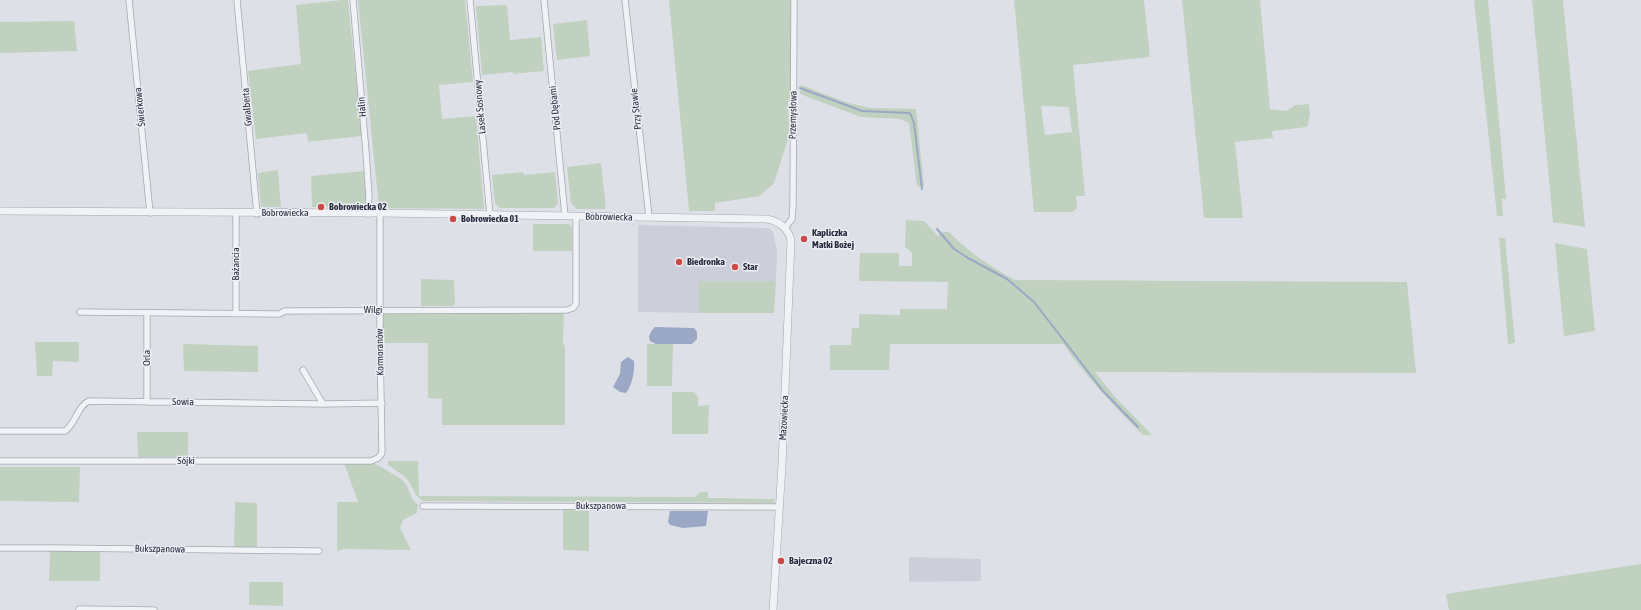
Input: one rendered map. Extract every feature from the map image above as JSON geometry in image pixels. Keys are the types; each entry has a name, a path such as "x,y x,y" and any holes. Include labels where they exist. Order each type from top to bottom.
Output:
{"street":[{"name":"Świerkowa","path":"129,0 150,213"},
{"name":"Gwalberta","path":"237,0 257,214"},
{"name":"Halin","path":"353,0 366,152 369,197 368,214"},
{"name":"Lasek Sosnowy","path":"470,0 490,215"},
{"name":"Pod Dębami","path":"544,0 566,216"},
{"name":"Przy Stawie","path":"625,0 649,217"},
{"name":"Przemysłowa","path":"784,228 792,219 794,0"},
{"name":"Bobrowiecka","path":"0,211 765,219 774,221 784,228"},
{"name":"Bażancia","path":"236,214 236,314"},
{"name":"Kormoranów","path":"371,461 378,458 382,453 380,214"},
{"name":"Wilgi","path":"80,312 147,314 279,314 285,311 567,310 573,308 576,304 576,217"},
{"name":"Mazowiecka","path":"773,610 791,240 784,228"},
{"name":"Orla","path":"147,314 147,402"},
{"path":"303,370 323,404"},
{"name":"Sowia","path":"0,431 65,431 70,428 84,405 89,401 323,404 382,403"},
{"name":"Sójki","path":"0,462 371,461"},
{"name":"Bukszpanowa","path":"423,506 778,508"},
{"name":"Bukszpanowa","path":"0,548 319,551"},
{"path":"79,609 154,610"}],"shaded area":[{"path":"638,225 769,228 773,232 777,252 776,281 700,281 699,313 638,312"},
{"path":"909,557 981,559 981,581 909,582"}],"green space":[{"path":"348,0 362,136 308,142 307,133 256,139 248,71 301,64 296,5"},
{"path":"358,0 465,0 473,82 439,85 442,119 476,116 484,209 379,208"},
{"path":"669,0 792,0 792,99 788,100 789,136 774,183 760,196 715,203 715,211 689,211"},
{"path":"1014,0 1144,0 1150,57 1073,65 1085,196 1076,196 1077,208 1072,212 1034,212","holes":["1041,106 1069,107 1072,132 1045,135"]},
{"path":"1182,0 1260,0 1270,109 1286,111 1296,105 1309,104 1310,115 1307,127 1272,131 1273,138 1235,142 1243,218 1204,218"},
{"path":"1474,0 1488,0 1506,199 1502,199 1503,216 1497,216"},
{"path":"1532,0 1563,0 1585,227 1553,222"},
{"path":"507,5 510,40 541,37 544,71 482,75 476,6"},
{"path":"587,20 590,56 557,60 553,24"},
{"path":"74,21 77,51 0,53 0,22"},
{"path":"801,85 848,103 871,108 916,109 924,186 917,187 909,123 901,119 861,117 800,94"},
{"path":"601,163 606,209 576,209 571,203 567,167"},
{"path":"278,170 281,207 261,207 258,173"},
{"path":"364,171 366,198 364,208 312,207 311,176"},
{"path":"523,172 524,175 555,172 558,203 554,208 499,208 495,203 492,175"},
{"path":"906,220 924,221 938,236 943,232 949,232 980,259 1015,280 1407,282 1416,373 1095,372 1116,398 1152,435 1143,435 1101,391 1063,344 890,344 889,370 830,370 830,345 851,345 852,328 859,328 859,314 900,315 900,309 947,309 948,282 859,281 860,253 899,253 899,266 912,266 912,253 905,247"},
{"path":"533,224 569,224 572,227 572,251 533,251"},
{"path":"1499,238 1505,238 1515,343 1508,344"},
{"path":"1555,243 1587,249 1595,331 1564,336"},
{"path":"421,279 454,280 455,304 452,306 421,306"},
{"path":"699,281 776,281 774,313 699,313"},
{"path":"383,312 564,312 563,343 565,348 565,425 442,425 442,399 428,398 428,343 383,343"},
{"path":"35,342 79,342 79,362 53,361 52,376 37,376"},
{"path":"183,344 258,346 258,372 184,371"},
{"path":"647,344 673,344 672,386 647,386"},
{"path":"672,392 694,392 698,397 698,406 709,405 708,434 672,434"},
{"path":"137,432 188,432 188,457 138,457"},
{"path":"388,461 418,461 419,496 695,497 700,492 708,492 708,498 774,499 774,503 424,501 418,497 404,476 388,465"},
{"path":"344,463 373,463 401,479 406,484 413,500 418,505 417,513 403,520 400,528 411,550 344,549 337,551 337,502 358,502"},
{"path":"0,467 80,467 79,502 0,501"},
{"path":"235,502 257,503 257,548 234,548"},
{"path":"563,509 589,509 589,551 563,550"},
{"path":"50,550 100,551 100,581 49,581"},
{"path":"1641,564 1641,610 1449,610 1446,594"},
{"path":"249,582 283,582 283,606 249,605"}],"water":[{"path":"655,327 694,328 697,332 697,339 692,344 656,344 650,341 649,336"},
{"path":"628,357 634,361 634,369 633,378 626,393 620,392 613,387 620,374 621,362"},
{"path":"670,511 708,511 706,526 683,528 670,525 668,522"}],"waterway":[{"path":"800,88 862,111 909,113 914,123 922,189"},
{"path":"937,229 954,249 1007,279 1034,302 1103,391 1138,427"}],"place":[{"name":"Bobrowiecka 02","path":"321,207"},
{"name":"Bobrowiecka 01","path":"453,219"},
{"name":"Kapliczka Matki Bożej","path":"804,239"},
{"name":"Biedronka","path":"679,262"},
{"name":"Star","path":"735,267"},
{"name":"Bajeczna 02","path":"781,561"}]}
